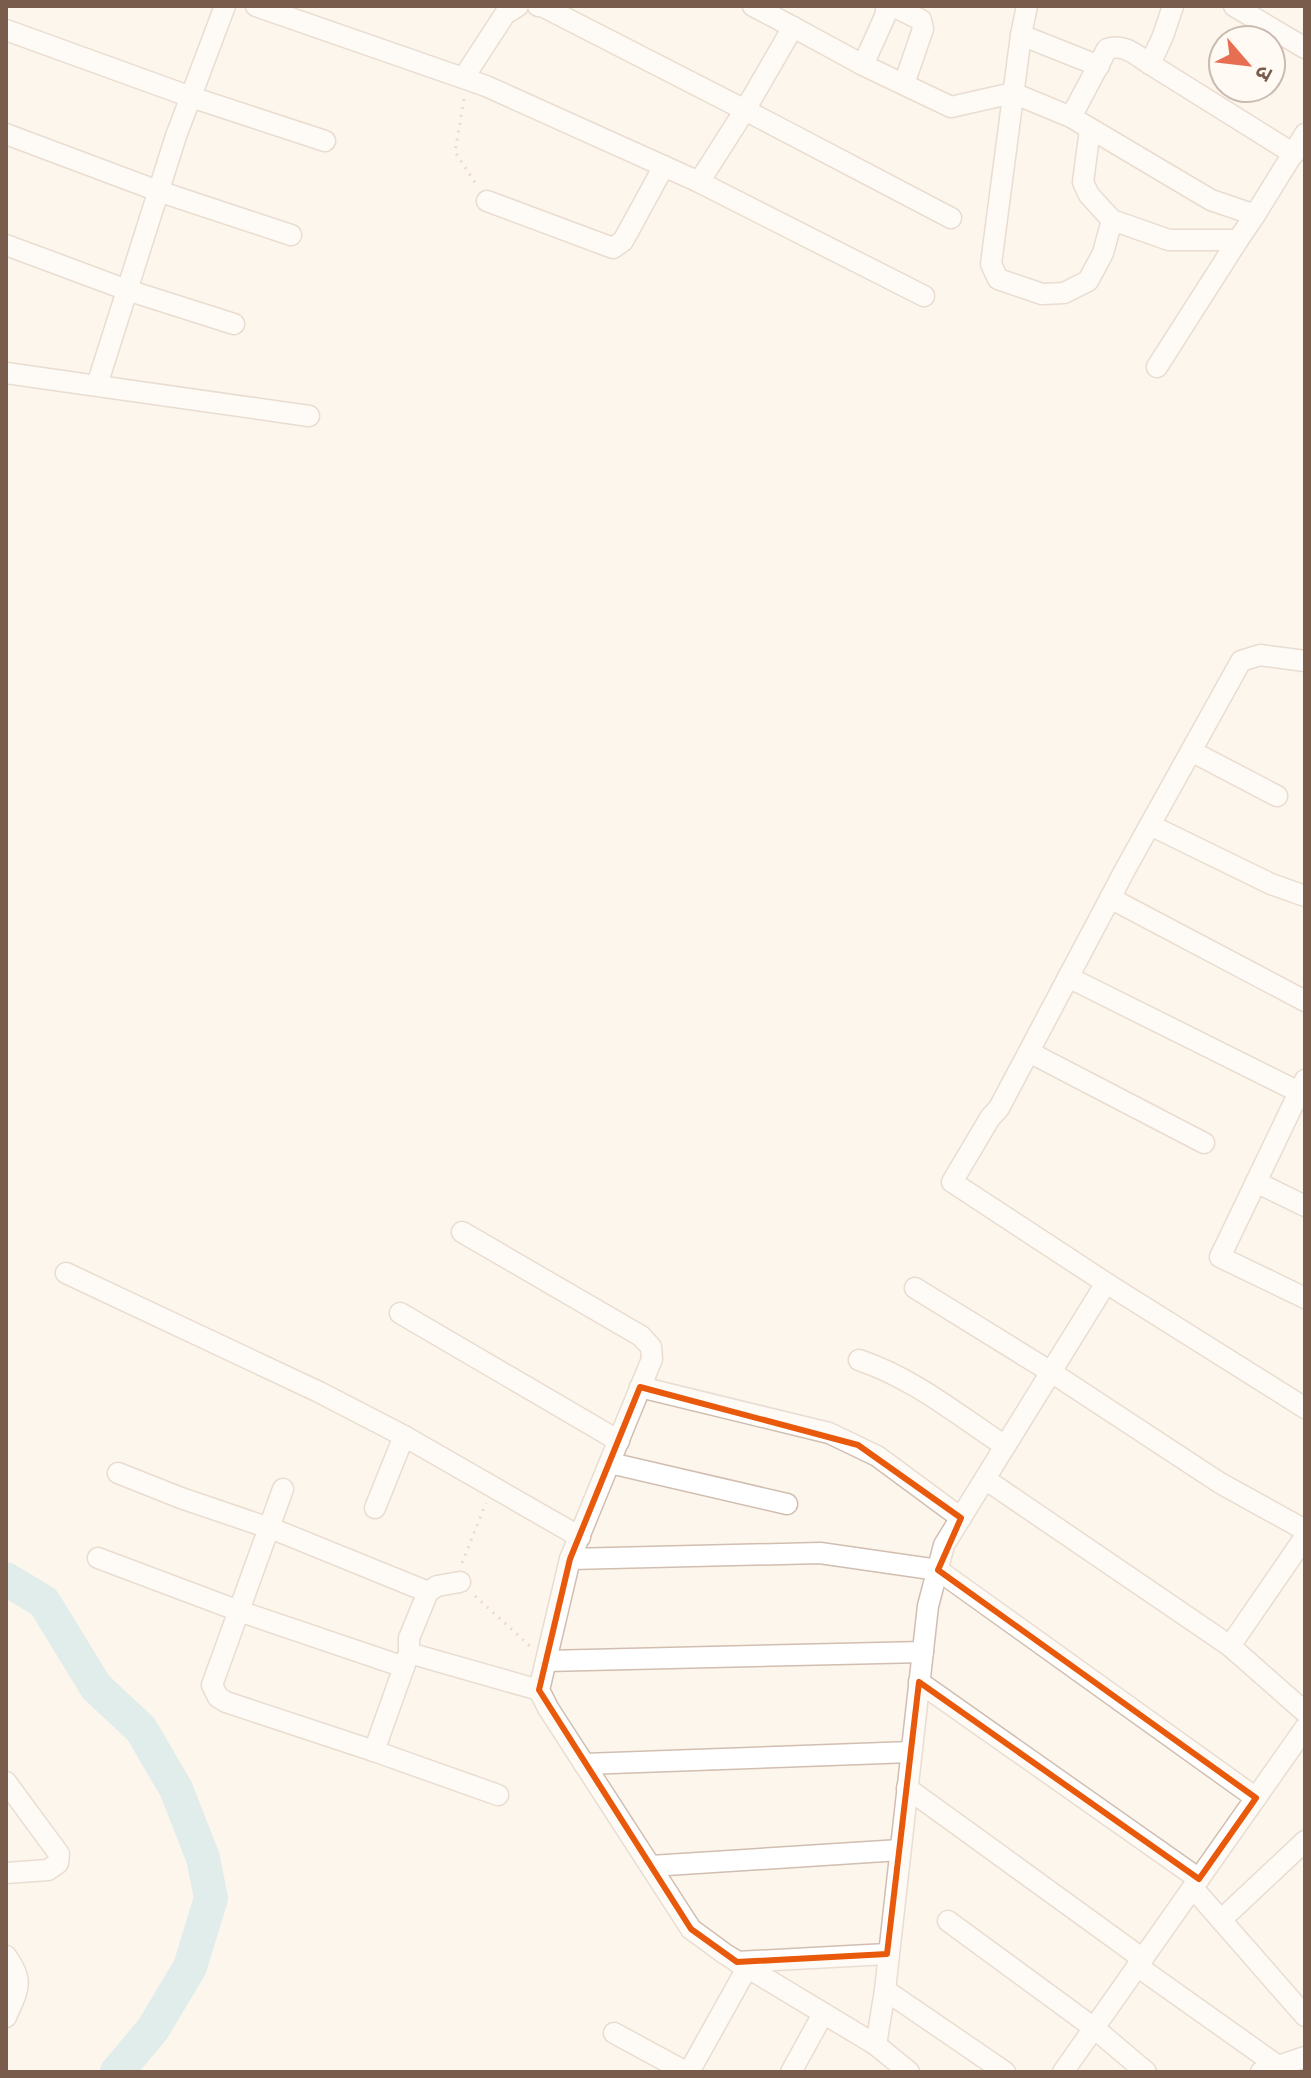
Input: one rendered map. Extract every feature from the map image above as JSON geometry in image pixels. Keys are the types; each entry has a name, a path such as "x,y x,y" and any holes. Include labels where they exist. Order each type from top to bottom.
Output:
{"street":[{"path":"97,385 158,191 225,6"},
{"path":"256,6 464,77 699,182 924,296"},
{"path":"464,77 505,14 518,6"},
{"path":"542,6 951,218"},
{"path":"753,6 863,65 951,107 1013,93 1071,117 1211,200 1255,215"},
{"path":"863,65 886,14 886,6"},
{"path":"893,6 921,20 923,29 904,84"},
{"path":"1027,6 991,264 998,279 1042,294 1064,293 1088,281 1103,253 1112,220"},
{"path":"1150,64 1173,6"},
{"path":"1234,6 1265,14 1305,48"},
{"path":"699,182 793,27"},
{"path":"6,30 191,97 325,141"},
{"path":"1021,35 1099,66"},
{"path":"1071,117 1107,49 1116,46 1125,48 1294,154"},
{"path":"1090,129 1083,182 1089,195 1112,220 1169,240 1238,240"},
{"path":"6,134 158,191 291,235"},
{"path":"1157,367 1305,134"},
{"path":"487,201 613,248 623,241 664,166"},
{"path":"6,245 127,290 234,324"},
{"path":"6,373 309,416"},
{"path":"1305,661 1260,655 1241,661 999,1108 952,1182 1305,1408"},
{"path":"1191,751 1277,796"},
{"path":"1150,825 1271,884 1305,896"},
{"path":"1110,898 1305,1001"},
{"path":"1068,977 1303,1089 1220,1257 1305,1298"},
{"path":"1029,1052 1204,1143"},
{"path":"1256,1182 1305,1206"},
{"path":"462,1232 641,1336 651,1347 652,1359 570,1559 539,1690 548,1708 691,1929 742,1965 876,2045 909,2072"},
{"path":"66,1273 319,1392 404,1436 580,1537"},
{"path":"876,2045 885,1990 928,1606 944,1545 1106,1283"},
{"path":"915,1288 1051,1372 1220,1483 1305,1530"},
{"path":"400,1313 619,1441"},
{"path":"859,1360 909,1381 1005,1446"},
{"path":"640,1387 829,1433 877,1456 961,1518"},
{"path":"375,1508 404,1436"},
{"path":"610,1463 787,1504"},
{"path":"118,1473 269,1528 428,1592"},
{"path":"985,1479 1230,1646 1305,1712"},
{"path":"283,1489 212,1685 218,1697 498,1795"},
{"path":"1230,1646 1305,1537"},
{"path":"570,1559 820,1553 938,1570 1256,1798"},
{"path":"98,1558 239,1611 406,1660 539,1690"},
{"path":"374,1751 406,1660 409,1638 428,1592 437,1586 460,1582"},
{"path":"546,1661 923,1652"},
{"path":"919,1682 1196,1883 1221,1920 1305,2016"},
{"path":"1063,2072 1256,1798 1303,1737"},
{"path":"584,1764 911,1752"},
{"path":"6,1782 59,1854 58,1863 48,1870 6,1873"},
{"path":"907,1788 1140,1962 1269,2069 1305,2057"},
{"path":"651,1866 900,1850"},
{"path":"1221,1920 1301,1855"},
{"path":"948,1921 1094,2028 1146,2072"},
{"path":"742,1965 887,1954"},
{"path":"6,1956 17,1971 18,1991 6,2017"},
{"path":"614,2033 687,2072 742,1965"},
{"path":"885,1990 1005,2072"},
{"path":"791,2072 823,2014"}],"path":[{"path":"464,77 464,106 455,152 487,201"},
{"path":"493,1487 459,1569 460,1582 546,1661"}],"highlighted area":[{"path":"640,1387 858,1445 961,1518 938,1570 1256,1798 1199,1879 919,1682 887,1954 737,1962 691,1929 539,1690 570,1559"}],"waterway":[{"path":"6,1579 44,1602 96,1687 141,1729 176,1789 203,1858 211,1898 190,1967 153,2029 117,2072"}]}
